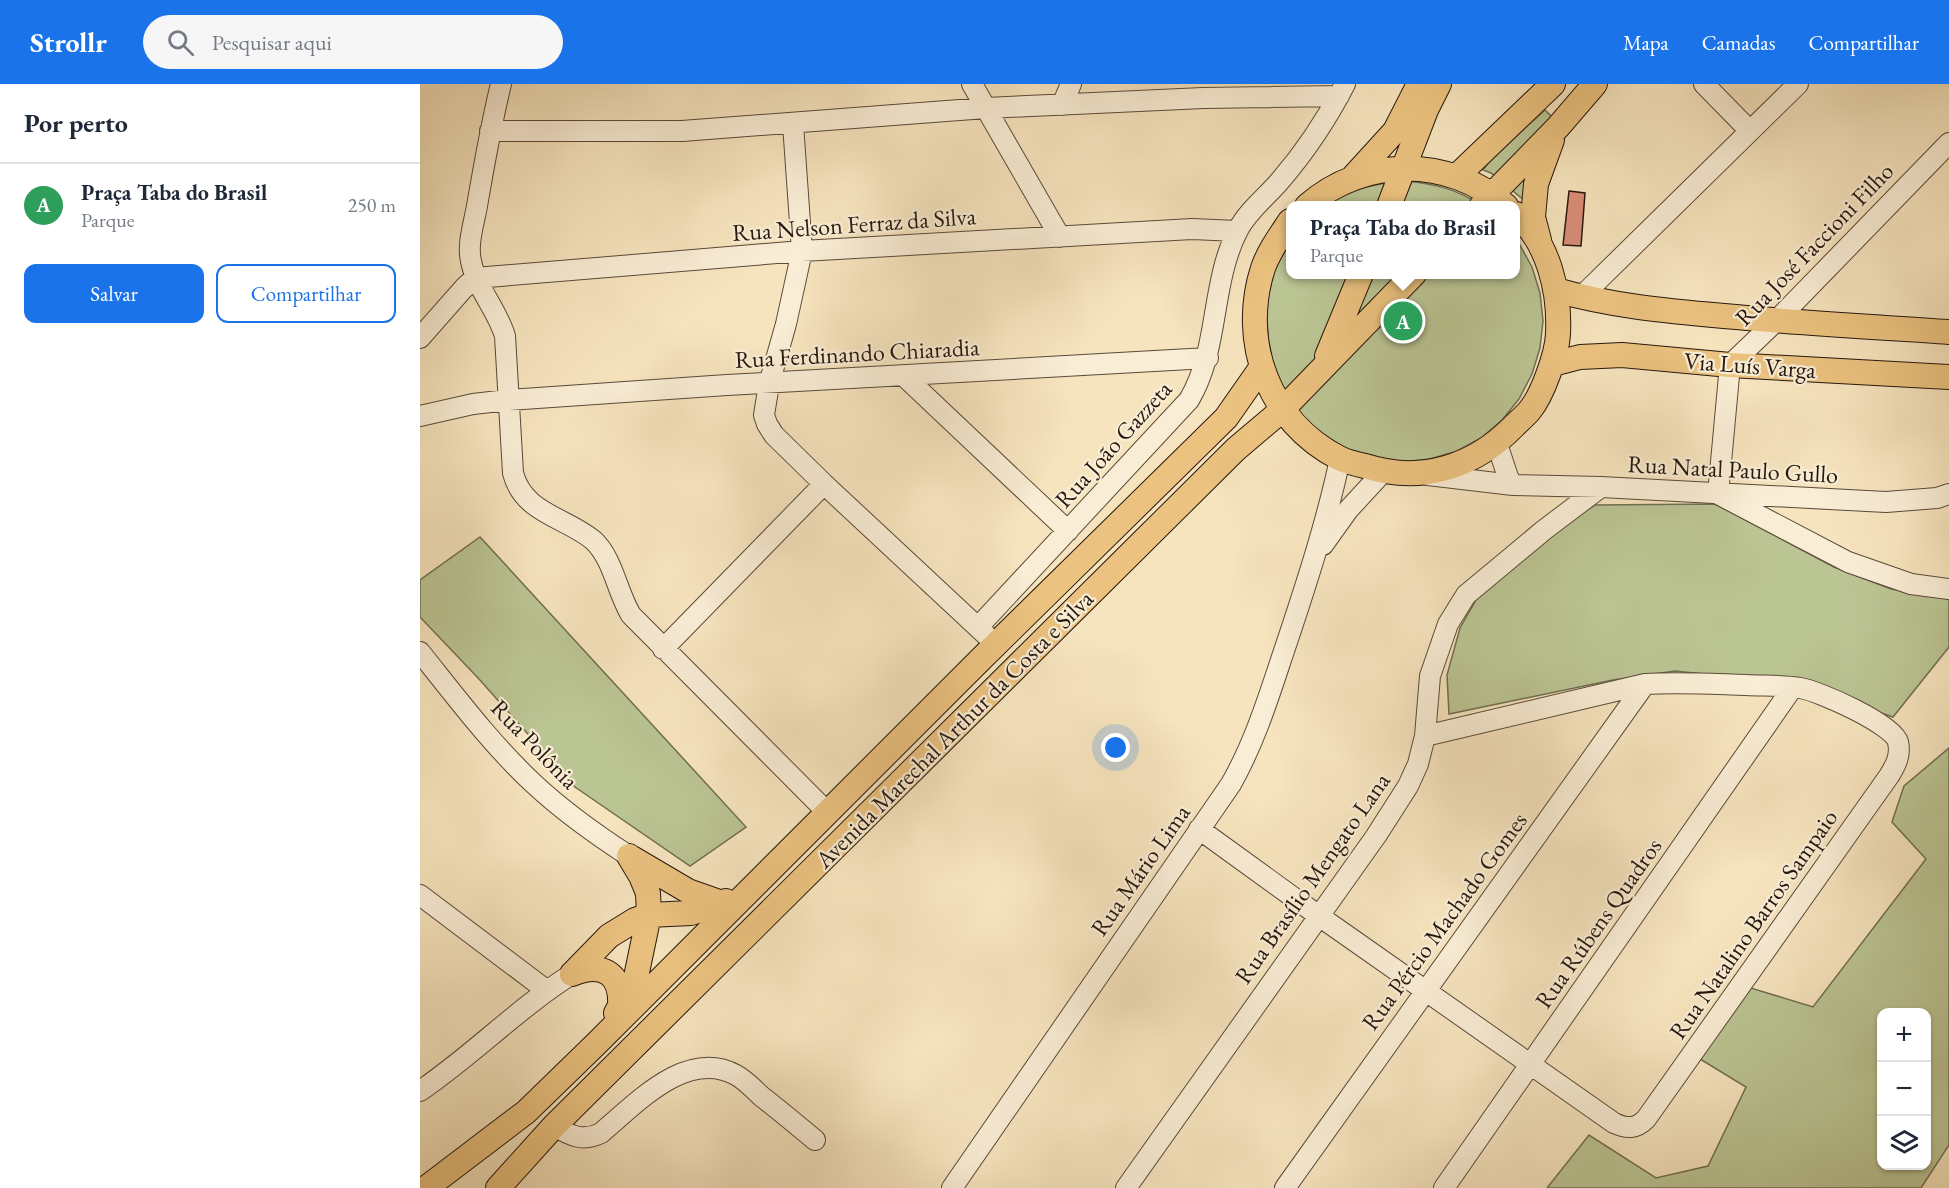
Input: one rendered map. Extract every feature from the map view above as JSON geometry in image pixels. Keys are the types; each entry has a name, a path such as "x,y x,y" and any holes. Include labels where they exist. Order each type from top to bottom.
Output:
{"main road":[{"path":"1353,177 1395,131 1419,84"},
{"path":"1391,201 1417,132 1439,84"},
{"path":"1495,201 1595,84"},
{"path":"1457,176 1550,87 1564,120"},
{"path":"1286,227 1264,266 1257,291 1254,317 1261,368 1282,410 1306,436 1340,459 1383,472 1414,474 1443,469 1471,459 1497,444 1531,408 1553,364 1559,322 1556,290 1533,217 1536,184 1546,153 1564,120"},
{"path":"1417,132 1420,151 1432,169"},
{"path":"1313,201 1329,189 1353,177 1405,167 1432,169 1457,176 1493,201"},
{"path":"1520,220 1541,247"},
{"path":"1323,367 1359,279"},
{"name":"Avenida Marechal Arthur da Costa e Silva","path":"498,1188 554,1126 1236,449 1282,410 1409,279"},
{"name":"Via Luís Varga","path":"1556,290 1640,309 1776,321 1949,332"},
{"name":"Via Luís Varga","path":"1553,364 1580,357 1622,355 1730,365 1949,377"},
{"name":"Avenida Marechal Arthur da Costa e Silva","path":"426,1188 526,1112 596,1044 1226,417 1261,368"},
{"path":"1251,437 1272,433 1306,436"},
{"path":"989,652 1003,680"},
{"path":"629,856 688,891 722,903"},
{"path":"596,1044 620,1008 636,977 649,915 648,892 629,856"},
{"path":"572,974 609,936 625,925 649,915 691,913 722,903 753,889"},
{"path":"572,974 586,968 602,969 614,978 621,992 620,1008"}],"street":[{"path":"501,84 490,131 470,258 475,278 500,321 505,336 513,473 521,492 532,504 591,538 601,548 631,615 827,812"},
{"path":"972,84 1060,237"},
{"path":"1062,105 1071,84"},
{"path":"1704,84 1750,131"},
{"path":"1581,297 1798,84"},
{"path":"490,131 682,131 986,108 1062,105 1206,91 1342,90"},
{"name":"Rua João Gazzeta","path":"978,627 1189,400 1200,382 1208,358 1223,270 1237,231 1319,131 1342,90"},
{"path":"793,124 802,251 786,324 769,384 764,415 767,424 774,435 824,484 978,627 989,652"},
{"name":"Rua José Faccioni Filho","path":"1730,365 1776,321 1949,143"},
{"name":"Rua Nelson Ferraz da Silva","path":"475,278 802,251 1192,229 1237,231"},
{"path":"420,338 475,278"},
{"name":"Rua Ferdinando Chiaradia","path":"420,416 473,404 508,400 1208,358"},
{"path":"1730,365 1718,494 1848,562 1911,584 1949,589"},
{"path":"904,376 1068,531"},
{"path":"1497,444 1513,485"},
{"name":"Rua Mário Lima","path":"952,1188 1231,784 1254,737 1316,554 1340,459"},
{"name":"Rua Mário Lima","path":"1316,554 1348,510 1383,472"},
{"name":"Rua Natal Paulo Gullo","path":"1414,474 1513,485 1601,487 1886,502 1937,498 1949,494"},
{"path":"663,649 824,484"},
{"name":"Rua Brasílio Mengato Lana","path":"1132,1186 1376,836 1408,786 1418,764 1425,736 1430,676 1448,624 1466,596 1544,530 1601,487"},
{"name":"Rua Polônia","path":"420,652 473,718 533,783 580,824 629,856"},
{"path":"1425,736 1645,684 1673,682 1793,687"},
{"name":"Rua Pércio Machado Gomes","path":"1285,1188 1645,684"},
{"name":"Rua Natalino Barros Sampaio","path":"1531,1064 1614,1123 1632,1128 1640,1125 1889,776 1899,753 1898,740 1885,726 1818,692 1793,687"},
{"name":"Rua Rúbens Quadros","path":"1444,1188 1793,687"},
{"path":"1199,829 1531,1064"},
{"path":"421,898 546,990"},
{"path":"420,1091 443,1076 546,990 572,974"},
{"path":"554,1126 580,1139 591,1138 601,1133 660,1084 678,1074 699,1069 719,1069 737,1075 815,1140"}],"green space":[{"path":"1545,110 1551,116 1525,201 1491,173 1483,170 1492,158"},
{"path":"1403,181 1424,183 1464,195 1474,201 1334,201 1381,184"},
{"path":"1520,245 1532,267 1540,293 1543,321 1540,348 1532,374 1519,399 1502,420 1481,438 1457,451 1430,459 1403,462 1376,459 1349,451 1304,421 1274,375 1263,322 1274,268 1286,246 1286,279 1520,279"},
{"path":"1715,504 1834,567 1891,589 1949,599 1949,647 1893,717 1792,683 1675,671 1613,680 1449,714 1447,675 1460,628 1480,593 1553,532 1595,505"},
{"path":"480,537 746,827 690,866 575,787 479,679 420,617 420,580"},
{"path":"1949,748 1949,1145 1921,1188 1547,1188 1589,1135 1656,1178 1708,1166 1746,1087 1700,1059 1751,988 1813,1007 1926,859 1892,822 1904,786"}],"building":[{"path":"1569,191 1585,193 1581,246 1563,245"}],"place":[{"name":"Praça Taba do Brasil","path":"1403,321"}]}
